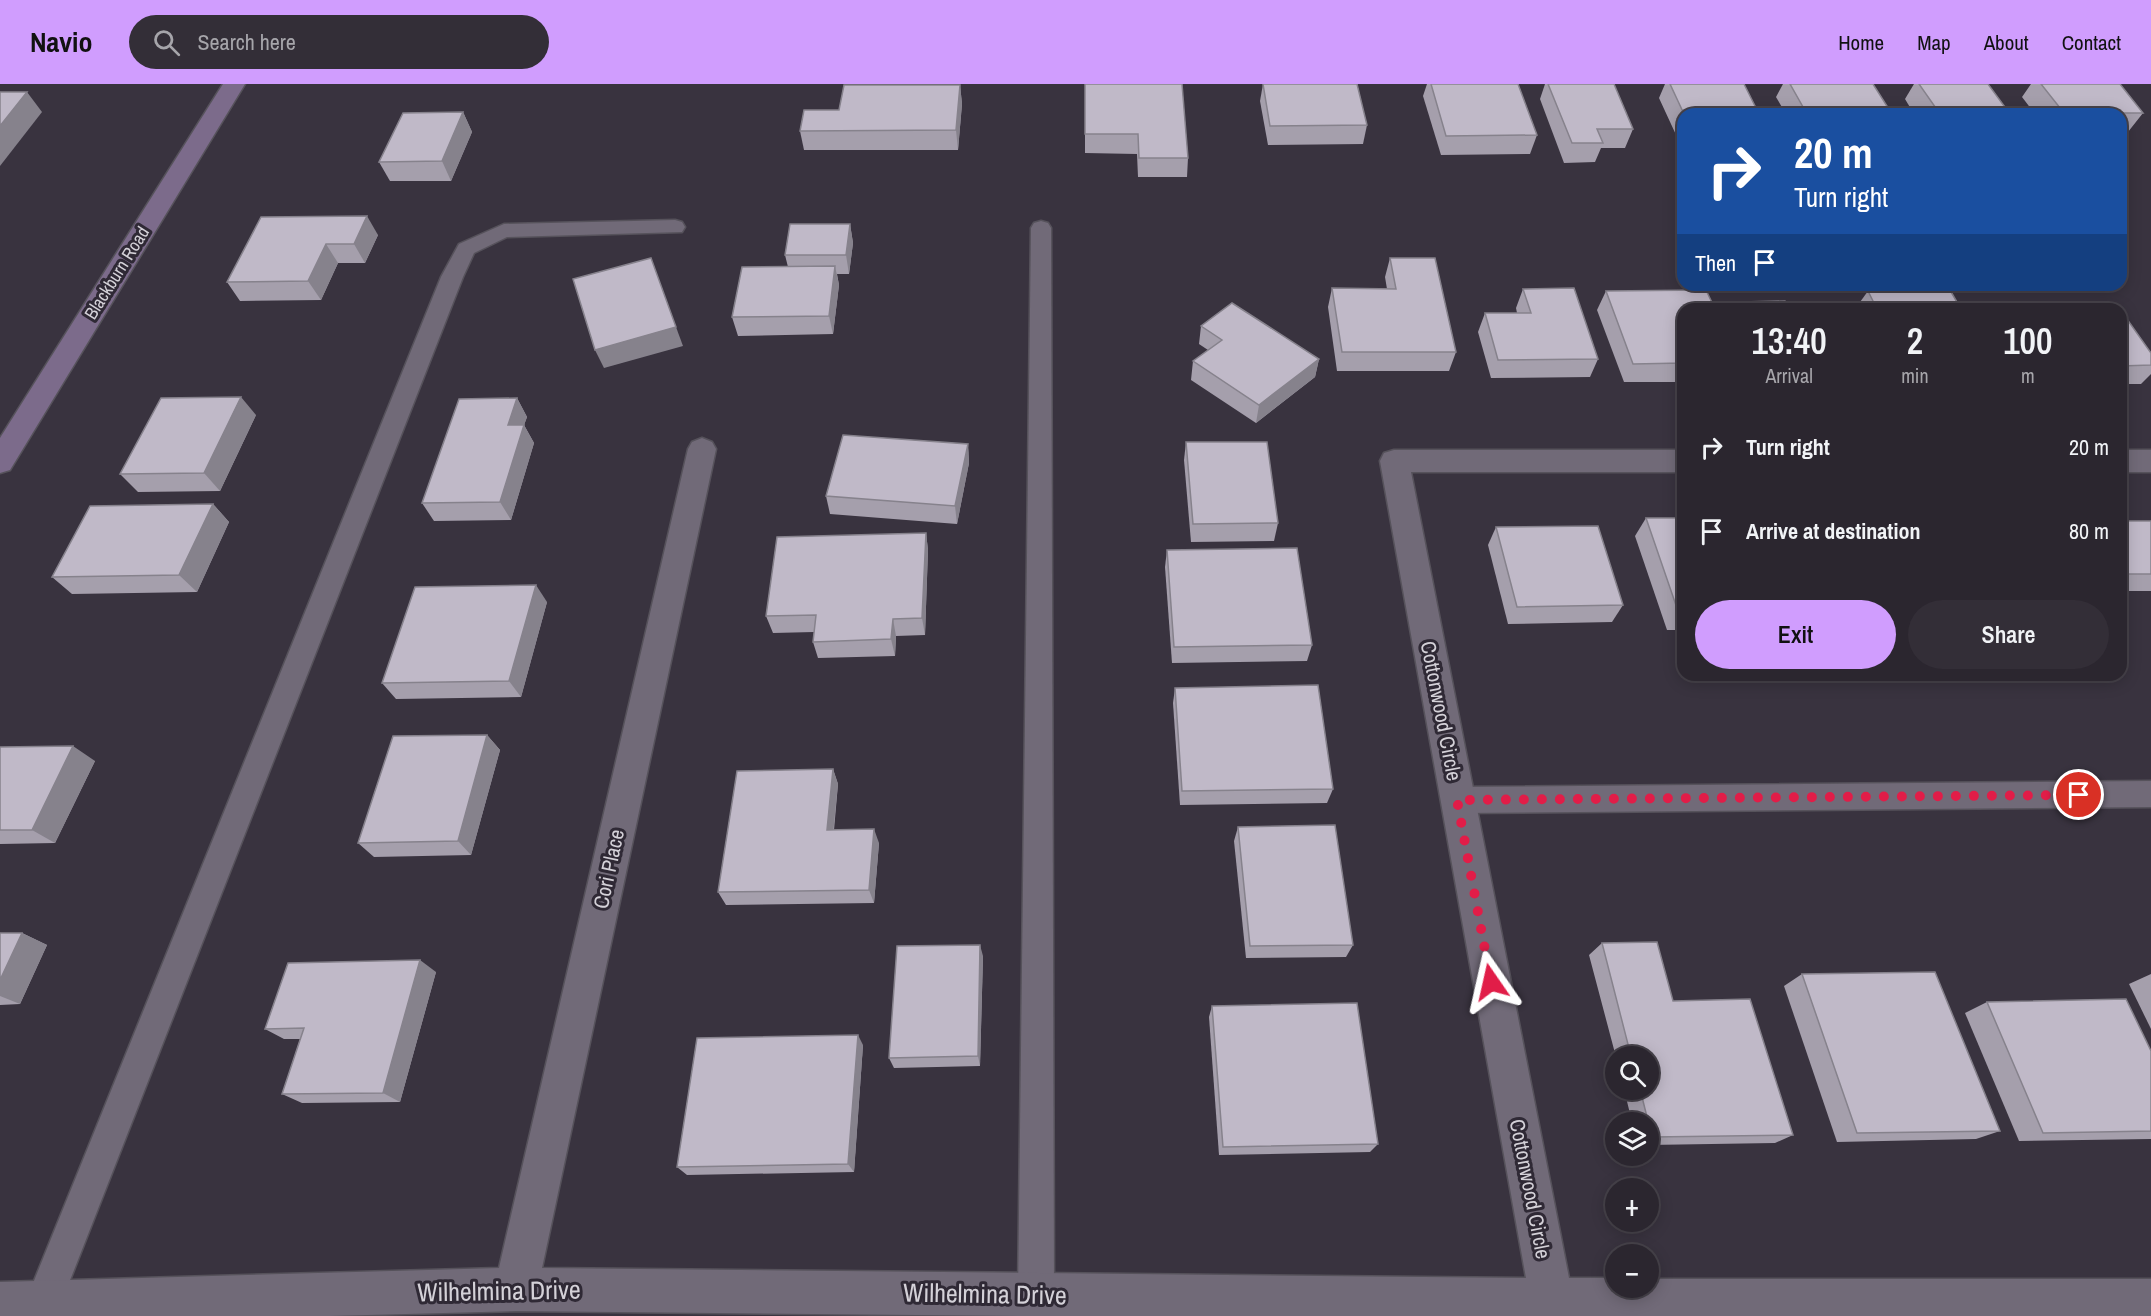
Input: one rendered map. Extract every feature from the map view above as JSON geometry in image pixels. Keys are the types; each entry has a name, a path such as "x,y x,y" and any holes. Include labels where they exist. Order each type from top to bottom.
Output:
{"main road":[{"name":"Blackburn Road","path":"0,462 234,84"}],"street":[{"name":"Cori Place","path":"516,1289 702,450"},
{"name":"Cottonwood Circle","path":"1553,1308 1394,461 1677,461"},
{"path":"2127,461 2151,461"},
{"name":"Wilhelmina Drive","path":"0,1304 516,1289 1036,1295 1553,1308 2151,1301"}],"lane":[{"path":"43,1303 448,288 466,249 504,231 675,227"},
{"path":"1036,1295 1041,228"},
{"path":"1457,800 2151,794"}],"building":[{"path":"1085,84 1182,84 1188,158 1139,158 1138,134 1085,134"},
{"path":"1263,84 1357,84 1367,125 1270,126"},
{"path":"1431,84 1518,84 1537,135 1446,136"},
{"path":"1548,84 1614,84 1633,129 1597,129 1603,143 1572,143"},
{"path":"1670,84 1744,84 1756,108 1681,108"},
{"path":"1790,84 1873,84 1888,108 1804,108"},
{"path":"1919,84 1988,84 2006,108 1936,108"},
{"path":"2041,84 2120,84 2143,113 2127,113 2127,108 2060,108"},
{"path":"844,85 960,85 956,130 800,131 804,110 839,110"},
{"path":"0,92 27,92 0,126"},
{"path":"463,112 442,161 379,162 403,113"},
{"path":"367,216 354,244 326,244 308,281 227,282 261,217"},
{"path":"790,224 850,224 846,255 785,255"},
{"path":"651,258 676,327 595,350 573,279"},
{"path":"1390,258 1435,258 1456,352 1342,352 1332,288 1396,289"},
{"path":"835,266 829,316 732,317 742,267"},
{"path":"1574,288 1598,359 1498,360 1485,313 1531,313 1523,289"},
{"path":"1606,291 1706,291 1712,303 1677,303 1677,363 1633,364"},
{"path":"1868,291 1951,291 1958,303 1874,303"},
{"path":"1785,301 1786,303 1744,303"},
{"path":"1232,303 1319,359 1259,405 1193,361 1222,340 1201,326"},
{"path":"2127,319 2151,353 2151,365 2127,366"},
{"path":"241,397 204,473 120,474 161,398"},
{"path":"517,398 508,425 524,425 500,502 422,503 459,399"},
{"path":"843,435 968,444 955,506 826,496"},
{"path":"1186,442 1267,442 1278,523 1193,524"},
{"path":"213,504 179,575 52,577 90,506"},
{"path":"1646,518 1677,518 1677,608"},
{"path":"2127,521 2151,521 2151,574 2127,574"},
{"path":"1598,526 1623,605 1517,607 1496,527"},
{"path":"926,533 922,618 893,619 891,639 813,642 816,615 766,616 777,537"},
{"path":"1297,548 1312,645 1174,647 1167,550"},
{"path":"536,585 509,681 382,683 415,587"},
{"path":"1318,685 1333,789 1182,791 1175,688"},
{"path":"487,735 458,841 358,843 393,736"},
{"path":"73,746 32,830 0,830 0,747"},
{"path":"833,769 827,830 874,829 869,890 718,892 737,771"},
{"path":"1335,825 1353,945 1250,946 1238,827"},
{"path":"0,933 22,933 0,980"},
{"path":"1657,942 1673,1001 1750,999 1793,1135 1659,1137 1659,1112 1646,1112 1643,1100 1659,1100 1659,1046 1628,1046 1602,943"},
{"path":"980,945 978,1056 889,1058 897,946"},
{"path":"420,960 383,1093 282,1094 304,1028 265,1029 288,963"},
{"path":"1935,972 2000,1131 1857,1133 1802,974"},
{"path":"2126,999 2151,1051 2151,1131 2043,1133 1987,1002"},
{"path":"1357,1003 1378,1144 1223,1147 1212,1006"},
{"path":"858,1035 848,1164 677,1167 697,1038"}],"route":[{"path":"1491,982 1457,800 2079,795"}]}
